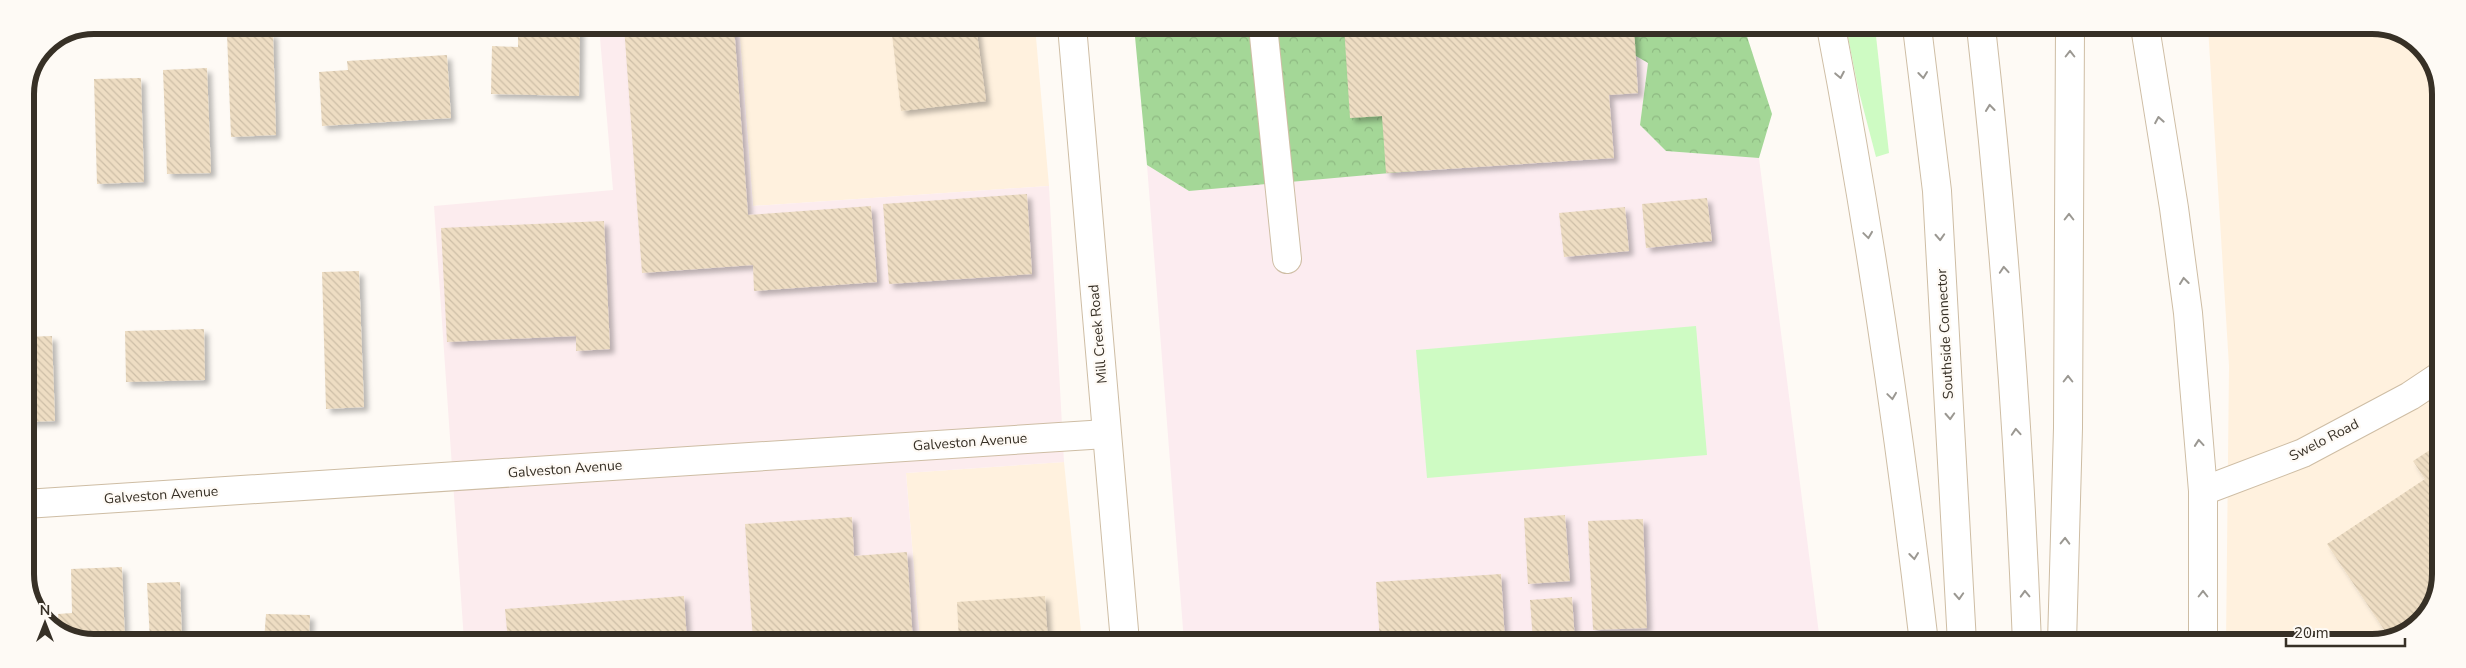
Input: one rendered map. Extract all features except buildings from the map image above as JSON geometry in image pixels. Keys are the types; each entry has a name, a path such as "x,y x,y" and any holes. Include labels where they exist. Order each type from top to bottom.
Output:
{"main road":[{"name":"Mill Creek Road","path":"1073,34 1124,634"},
{"path":"1264,34 1287,259"},
{"path":"1832,34 1860,183 1911,529 1923,634"},
{"name":"Southside Connector","path":"1918,34 1937,191 1962,634"},
{"path":"1982,34 1998,174 2023,538 2027,634"},
{"path":"2062,634 2068,419 2070,34"},
{"path":"2146,34 2174,208 2188,313 2203,491 2203,634"},
{"name":"Swelo Road","path":"2203,491 2303,453 2410,396 2432,381"},
{"name":"Galveston Avenue","path":"34,503 1106,434"}],"shaded area":[{"path":"600,34 740,34 753,206 1049,186 1064,462 906,473 919,634 464,634 434,206 613,190"},
{"path":"740,34 1036,34 1049,186 753,206"},
{"path":"2208,34 2380,34 2399,40 2412,49 2424,64 2428,71 2432,90 2432,582 2422,608 2409,622 2392,631 2372,634 2226,634 2229,366"},
{"path":"1601,36 1648,63 1640,125 1666,151 1759,158 1819,634 1183,634 1147,165 1189,191"},
{"path":"1064,462 1081,634 919,634 906,473"}],"green space":[{"path":"1135,34 1746,34 1772,114 1759,158 1666,151 1640,125 1648,63 1602,36 1446,168 1189,191 1147,165"},
{"path":"1847,34 1876,34 1889,153 1876,157 1858,88"},
{"path":"1696,326 1707,455 1427,478 1416,350"}]}
